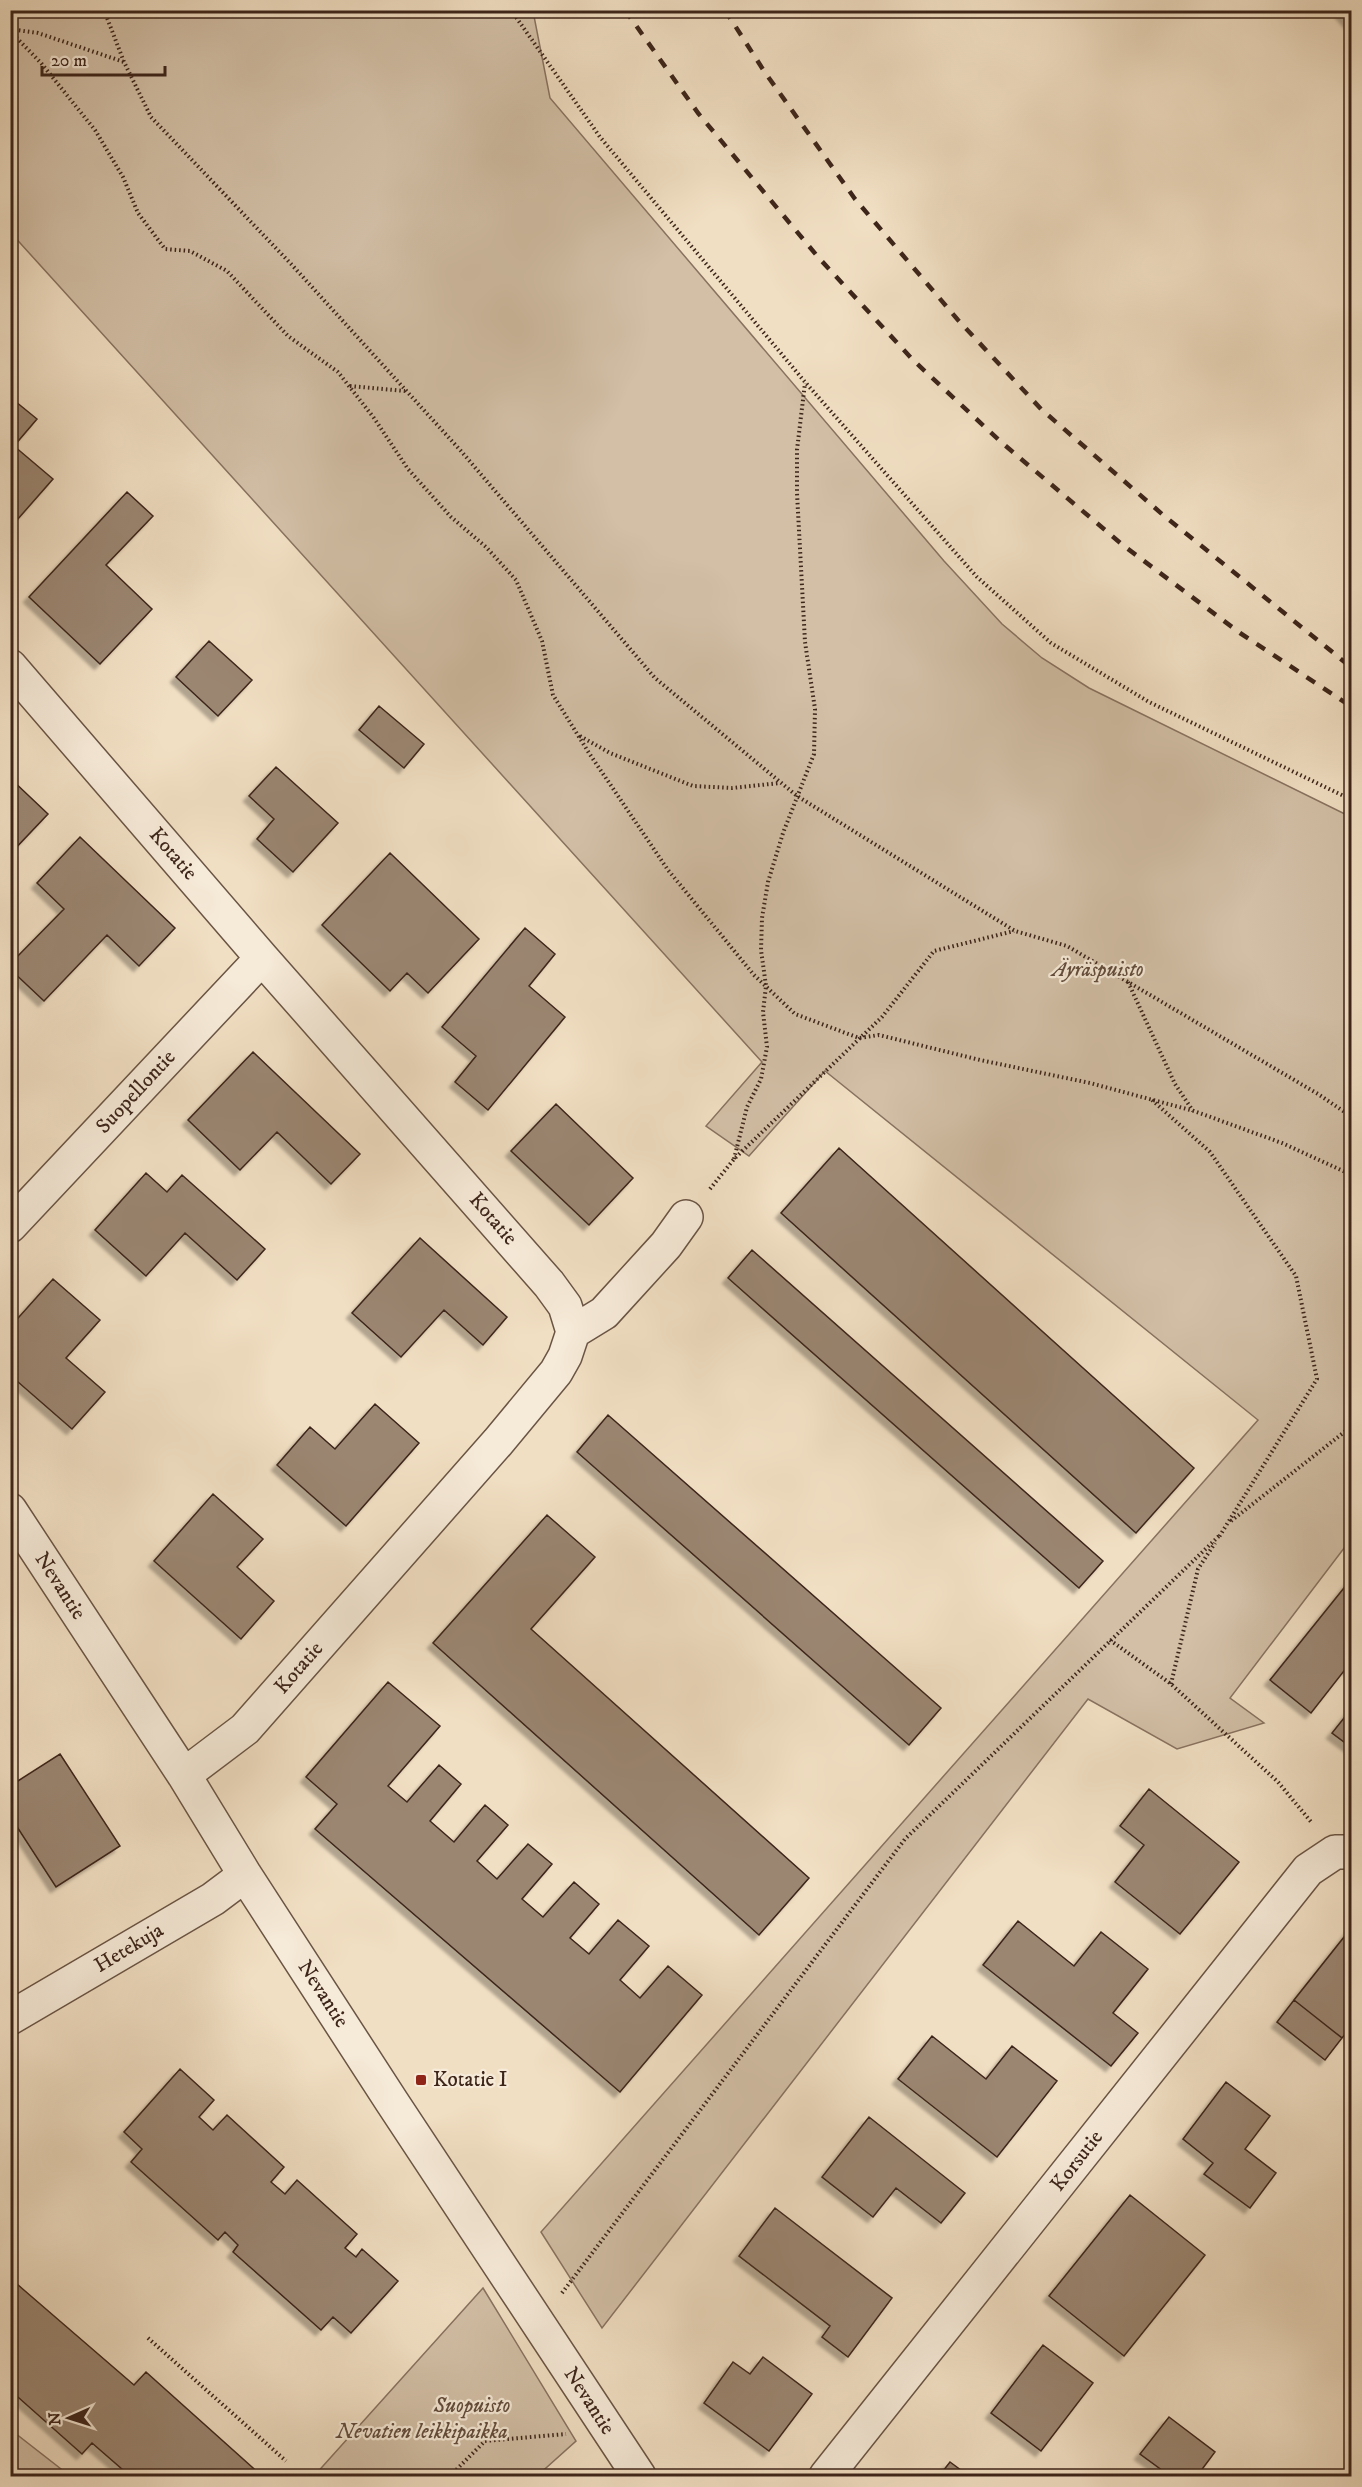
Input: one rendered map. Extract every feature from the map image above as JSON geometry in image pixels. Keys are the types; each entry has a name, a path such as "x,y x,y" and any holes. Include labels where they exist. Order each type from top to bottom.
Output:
{"street":[{"name":"Kotatie","path":"10,666 262,958 549,1284 566,1306 573,1332 565,1356 556,1372 498,1442 245,1729 184,1775"},
{"name":"Suopellontie","path":"10,1226 262,958"},
{"path":"573,1332 604,1313 666,1245 686,1217"},
{"name":"Nevantie","path":"10,1510 184,1775 245,1875 639,2476"},
{"name":"Korsutie","path":"825,2476 1308,1870 1343,1852"},
{"name":"Hetekuja","path":"10,2019 213,1899 245,1875"}],"path":[{"path":"10,18 12,10"},
{"path":"104,10 124,62 151,117 292,265 461,451 655,678 797,796 1015,931 1067,946 1318,1094 1352,1117"},
{"path":"511,10 600,137 806,382 977,577 1051,643 1149,702 1352,800"},
{"path":"10,30 38,33 124,62"},
{"path":"10,30 41,63 95,130 123,177 138,213 165,249 190,251 227,271 288,336 338,372 374,418 408,469 451,516 486,547 516,580 542,641 553,695 578,736 668,870 720,935 795,1014 859,1038 879,1035 1151,1099 1282,1143 1352,1175"},
{"path":"734,1159 747,1107 761,1079 767,1047 763,1012 766,986 761,950 762,918 768,882 814,754 815,709 805,642 797,493 797,450 806,382"},
{"path":"349,386 406,391"},
{"path":"578,736 610,753 693,786 732,788 781,783"},
{"path":"686,1217 734,1159 882,1017 934,951 1015,931"},
{"path":"1128,982 1175,1084 1194,1112"},
{"path":"1151,1099 1210,1152 1296,1276 1317,1379 1198,1569 1171,1684"},
{"path":"1228,1523 1352,1426"},
{"path":"561,2294 905,1839 1219,1536"},
{"path":"1110,1640 1171,1684 1278,1782 1343,1852"},
{"path":"148,2338 286,2462"},
{"path":"450,2476 485,2440 573,2434"}],"green space":[{"name":"Äyräspuisto","path":"11,10 533,11 550,98 944,561 1002,624 1042,658 1089,688 1351,817 1351,1539 1230,1698 1264,1723 1177,1749 1088,1699 602,2328 541,2232 1258,1420 825,1071 749,1156 706,1126 762,1062 11,233"},
{"name":"Suopuisto","path":"483,2288 576,2441 537,2476 314,2476"},
{"path":"11,2430 70,2476 11,2476"}],"building":[{"path":"1339,10 1352,10 1352,25"},
{"path":"10,397 37,419 14,446 53,479 10,528"},
{"path":"127,492 153,516 106,565 152,609 100,664 29,597"},
{"path":"209,641 252,680 218,716 176,677"},
{"path":"379,706 424,744 404,768 359,730"},
{"path":"276,767 338,823 293,872 257,839 274,819 249,796"},
{"path":"10,778 48,814 10,854"},
{"path":"80,837 175,928 139,966 107,935 44,1001 10,969 10,964 64,909 37,883"},
{"path":"390,853 479,939 428,993 407,973 390,991 322,925"},
{"path":"525,928 555,954 529,986 565,1017 488,1110 455,1082 476,1056 442,1027"},
{"path":"253,1052 360,1154 331,1184 277,1132 240,1170 188,1120"},
{"path":"556,1104 633,1178 589,1225 511,1151"},
{"path":"839,1148 1194,1468 1136,1533 781,1213"},
{"path":"146,1173 167,1192 182,1175 265,1249 237,1280 185,1233 146,1276 95,1230"},
{"path":"420,1238 507,1317 483,1345 444,1310 401,1357 352,1313"},
{"path":"752,1250 1103,1561 1079,1588 728,1278"},
{"path":"53,1279 100,1320 66,1358 105,1392 72,1429 10,1375 10,1327"},
{"path":"375,1404 419,1443 346,1526 277,1465 310,1427 335,1449"},
{"path":"608,1415 941,1708 909,1745 577,1452"},
{"path":"213,1494 263,1539 237,1567 274,1601 241,1639 154,1561"},
{"path":"547,1515 595,1557 531,1629 809,1878 759,1935 433,1643"},
{"path":"1352,1578 1352,1671 1347,1667 1311,1713 1270,1680"},
{"path":"388,1682 440,1726 388,1786 407,1802 439,1765 461,1784 430,1821 454,1842 485,1805 508,1825 477,1861 497,1879 528,1844 552,1864 522,1899 543,1917 574,1882 599,1904 570,1938 589,1954 618,1920 649,1946 620,1980 640,1998 668,1966 702,1995 620,2092 315,1829 337,1804 306,1777"},
{"path":"1352,1708 1352,1748 1332,1733"},
{"path":"60,1754 120,1846 56,1887 10,1816 10,1786"},
{"path":"1149,1789 1239,1862 1180,1934 1115,1882 1144,1845 1120,1826"},
{"path":"1018,1921 1074,1966 1101,1932 1148,1969 1113,2013 1138,2033 1111,2066 983,1965"},
{"path":"1352,1927 1352,2026 1342,2038 1294,2000"},
{"path":"1294,2000 1342,2038 1325,2060 1277,2022"},
{"path":"932,2036 986,2079 1012,2046 1057,2081 997,2157 898,2079"},
{"path":"180,2069 214,2100 199,2117 213,2130 227,2115 284,2167 271,2182 285,2194 297,2180 357,2234 345,2248 356,2257 362,2249 398,2281 351,2333 333,2317 321,2330 233,2252 238,2245 225,2232 218,2240 131,2162 142,2149 124,2132"},
{"path":"1226,2082 1270,2116 1245,2149 1276,2173 1250,2208 1204,2174 1213,2163 1183,2139"},
{"path":"869,2117 965,2193 941,2223 896,2188 873,2217 822,2177"},
{"path":"1130,2195 1205,2255 1124,2356 1049,2296"},
{"path":"775,2208 892,2298 848,2357 822,2337 830,2326 739,2256"},
{"path":"10,2278 134,2385 146,2372 262,2476 130,2476 92,2443 82,2454 10,2390"},
{"path":"1043,2345 1093,2383 1041,2451 991,2413"},
{"path":"763,2357 812,2394 769,2451 704,2403 733,2362 750,2374"},
{"path":"1169,2417 1215,2452 1197,2476 1170,2476 1140,2454"},
{"path":"950,2462 969,2476 939,2476"}],"railway":[{"path":"625,10 698,113 818,257 913,360 1001,442 1124,546 1240,633 1352,707"},
{"path":"725,10 764,71 855,199 958,320 1041,409 1162,514 1352,668"}],"place":[{"name":"Kotatie I","path":"421,2080"}],"park label":[{"name":"Nevatien leikkipaikka","path":"422,2432"}]}
